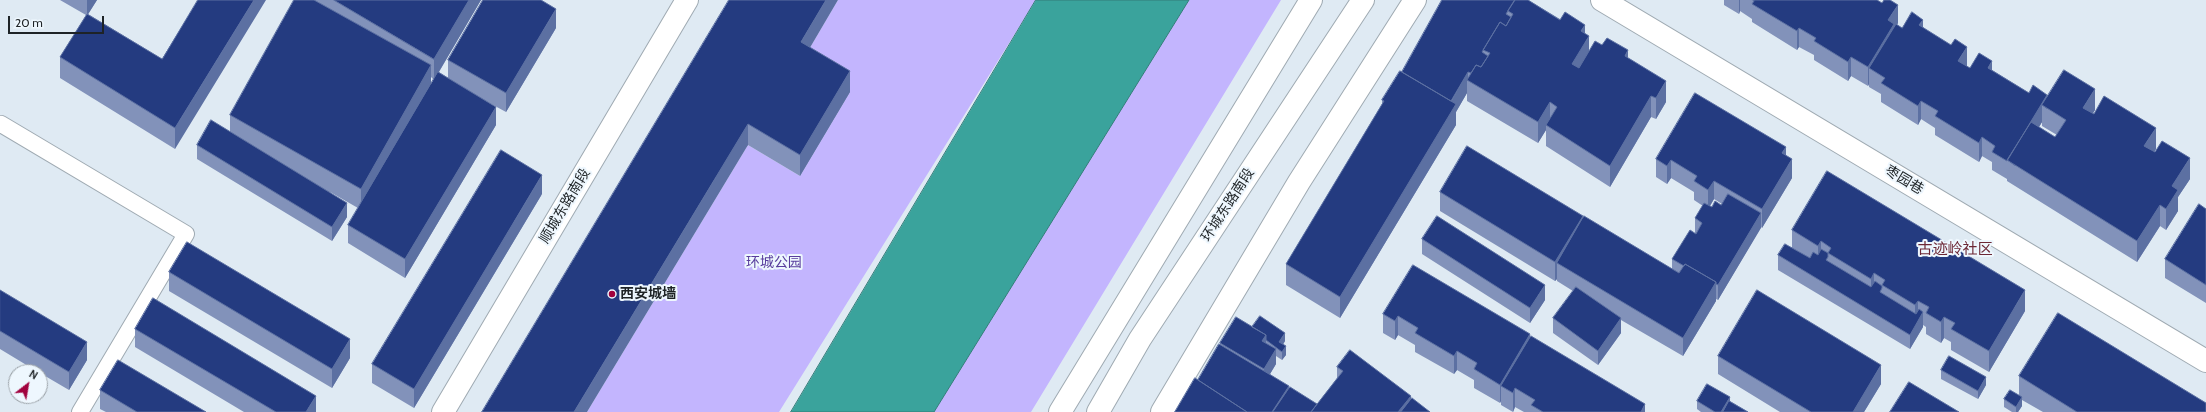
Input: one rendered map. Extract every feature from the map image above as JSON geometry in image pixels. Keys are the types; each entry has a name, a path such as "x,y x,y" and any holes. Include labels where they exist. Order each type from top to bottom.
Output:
{"street":[{"name":"顺城东路南段","path":"443,412 687,0"},
{"path":"1060,412 1311,0"},
{"name":"环城东路南段","path":"1098,412 1140,339 1363,0"},
{"path":"1162,412 1299,182 1416,0"},
{"name":"枣园巷","path":"1602,0 2206,361"}],"lane":[{"path":"0,125 186,234 80,412"}],"green space":[{"name":"环城公园","path":"838,0 1036,0 779,412 587,412 748,145 800,176 850,92 801,63"},
{"path":"1189,0 1281,0 1031,412 934,412"}],"shaded area":[{"path":"1036,0 1189,0 934,412 791,412"}],"building":[{"path":"198,0 254,0 175,128 60,57 87,14 162,59"},
{"path":"294,0 314,0 431,65 361,189 230,115"},
{"path":"334,0 469,0 434,59"},
{"path":"483,0 541,0 556,9 506,93 448,60"},
{"name":"西安城墙","path":"729,0 826,0 801,42 850,71 800,155 748,124 574,412 482,412"},
{"path":"1442,0 1515,0 1506,14 1511,17 1506,26 1500,22 1482,52 1488,56 1481,67 1476,65 1471,73 1468,72 1451,101 1402,72"},
{"path":"1515,0 1528,0 1560,20 1565,12 1585,25 1581,31 1589,36 1572,64 1579,68 1595,41 1602,45 1607,38 1628,50 1625,56 1666,81 1656,98 1651,96 1610,166 1546,125 1557,107 1550,102 1538,122 1467,80 1476,65 1481,67 1490,53 1483,50 1500,22 1506,26 1513,14 1508,11"},
{"path":"1753,0 1877,0 1882,3 1884,0 1890,0 1898,5 1888,20 1894,24 1868,67 1851,57 1848,62 1814,41 1816,38 1799,28 1797,31 1752,4 1754,1"},
{"path":"1912,12 1923,20 1919,25 1951,45 1955,39 1967,47 1958,61 1970,68 1979,53 1992,61 1988,68 2029,93 2033,85 2047,95 2007,161 1992,152 1995,146 1982,137 1979,143 1935,116 1938,111 1921,101 1918,106 1881,83 1885,78 1869,68 1896,24 1902,28"},
{"path":"2064,70 2095,89 2083,108 2094,114 2104,96 2156,128 2144,146 2155,152 2162,141 2190,158 2172,186 2178,190 2166,209 2160,205 2137,241 2007,160 2031,122 2055,137 2066,120 2042,105"},
{"path":"1400,71 1456,104 1340,297 1286,264 1384,101 1382,100"},
{"path":"438,72 496,107 405,259 348,225"},
{"path":"1695,93 1786,147 1782,153 1792,159 1762,209 1714,181 1708,190 1694,181 1697,176 1671,160 1667,166 1656,159"},
{"path":"211,120 347,203 332,227 197,145"},
{"path":"1467,146 1583,216 1555,262 1440,192"},
{"path":"501,150 542,175 414,389 372,364"},
{"path":"1827,171 2025,290 1989,351 1951,329 1955,323 1944,317 1941,322 1926,313 1929,307 1918,301 1915,305 1882,285 1885,280 1874,273 1871,279 1828,253 1831,248 1821,241 1818,246 1792,230"},
{"path":"1728,194 1761,213 1718,285 1716,282 1685,264 1684,266 1672,259 1690,230 1696,234 1702,223 1695,218 1704,203 1712,207 1715,201 1721,205"},
{"path":"2199,204 2206,209 2206,285 2165,259"},
{"path":"1437,216 1545,285 1530,308 1422,239"},
{"path":"1584,216 1679,273 1685,264 1716,282 1683,338 1557,263"},
{"path":"187,242 350,339 332,369 169,272"},
{"path":"1785,244 1810,258 1813,252 1818,255 1821,249 1828,253 1826,260 1871,287 1875,281 1882,286 1880,292 1916,314 1919,309 1923,312 1910,335 1778,255"},
{"path":"1413,265 1530,334 1500,385 1474,369 1477,363 1457,351 1454,356 1415,333 1418,328 1398,316 1395,321 1383,314"},
{"path":"1576,287 1621,318 1598,351 1553,318"},
{"path":"0,290 87,342 69,372 0,331"},
{"path":"1757,290 1881,365 1853,412 1811,412 1718,356"},
{"path":"153,298 316,396 306,412 276,412 135,329"},
{"path":"2058,313 2206,403 2206,412 2077,412 2019,376"},
{"path":"1260,316 1285,333 1279,342 1286,346 1282,352 1266,340 1266,335 1252,327"},
{"path":"1236,317 1266,335 1262,341 1276,349 1264,369 1220,343"},
{"path":"1531,336 1645,404 1641,412 1543,412 1531,405 1535,400 1515,388 1513,393 1501,386"},
{"path":"1219,344 1289,386 1272,412 1247,412 1198,380"},
{"path":"1350,350 1411,396 1398,412 1311,412 1343,371 1337,367"},
{"path":"1949,356 1986,377 1978,391 1941,370"},
{"path":"118,360 206,412 137,412 100,390"},
{"path":"1195,378 1247,412 1175,412"},
{"path":"1909,382 1959,412 1890,412"},
{"path":"1707,384 1730,397 1721,412 1715,412 1697,401"},
{"path":"1290,387 1317,404 1311,412 1273,412"},
{"path":"2010,390 2022,397 2016,407 2004,399"},
{"path":"1412,398 1430,412 1401,412"},
{"path":"1729,401 1748,412 1723,412"}],"place":[{"name":"西安城墙","path":"612,294"}],"district":[{"name":"古迹岭社区","path":"1955,250"}]}
